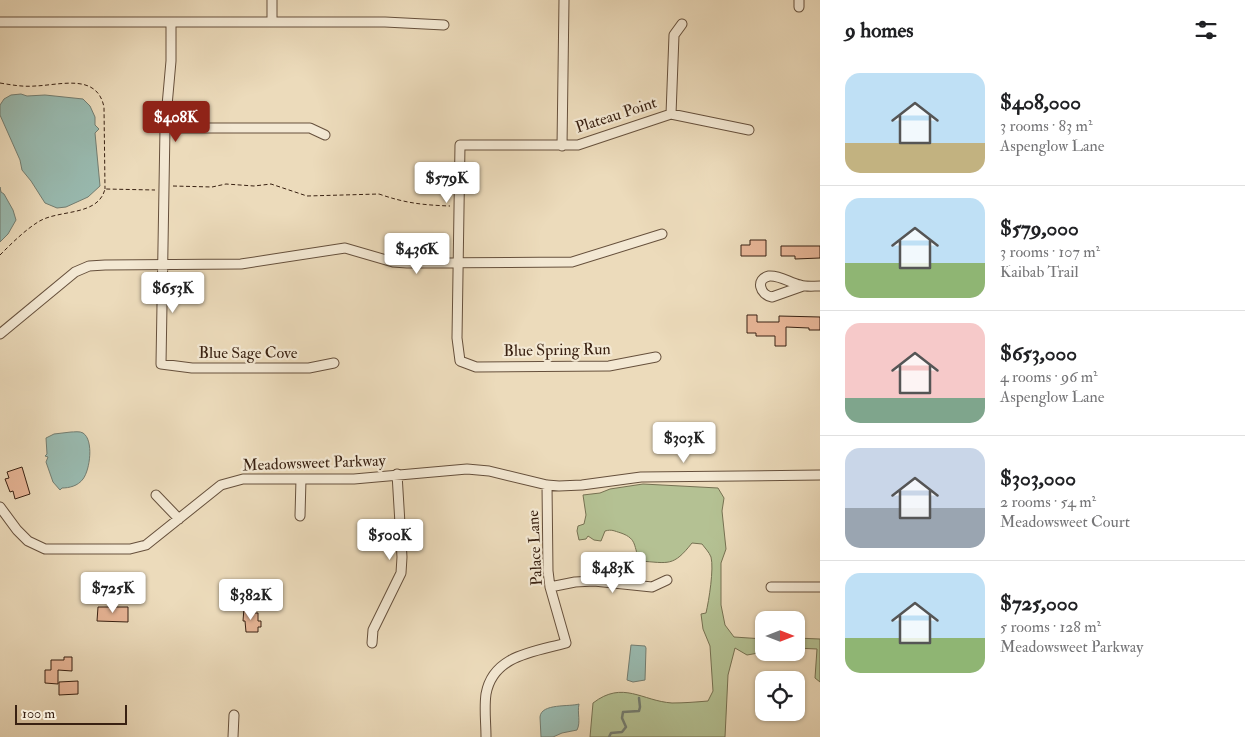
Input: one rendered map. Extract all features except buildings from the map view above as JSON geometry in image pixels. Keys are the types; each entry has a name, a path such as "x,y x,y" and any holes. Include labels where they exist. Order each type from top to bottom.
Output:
{"street":[{"path":"272,0 272,22"},
{"path":"562,146 564,0"},
{"path":"0,22 385,22 444,25"},
{"path":"162,264 164,128 171,61 171,22"},
{"path":"671,114 674,35 682,24"},
{"name":"Plateau Point","path":"458,263 460,145 562,146 578,144 671,114 749,130"},
{"path":"164,128 310,128 325,135"},
{"path":"0,334 75,272 89,266 241,264 346,248 393,262 572,262 662,234"},
{"name":"Blue Spring Run","path":"458,263 457,338 460,360 476,367 609,366 656,357"},
{"name":"Blue Sage Cove","path":"162,264 161,364 192,368 309,368 334,363"},
{"path":"803,286 820,286"},
{"name":"Meadowsweet Parkway","path":"0,507 3,520 28,541 46,549 130,548 146,545 221,486 243,479 354,479 467,469 512,475 547,485 582,485 640,477 820,475"},
{"path":"372,643 373,630 401,573 402,557 397,474"},
{"path":"300,516 301,479"},
{"name":"Palace Lane","path":"486,737 486,696 493,674 502,665 516,657 566,643 550,587 548,571 547,485"},
{"path":"156,495 178,519"},
{"path":"550,587 575,582 594,581 652,587 667,580"},
{"path":"771,587 820,587"},
{"path":"233,737 234,715"}],"path":[{"path":"0,83 28,86 75,83 87,85 95,89 102,98 104,108 105,189 100,200 92,206 39,221 0,255"},
{"path":"170,186 212,187 226,184 254,186 271,184 307,196 379,194 413,204 450,206"},
{"path":"105,189 158,190"}],"green space":[{"path":"643,484 718,488 724,498 722,511 726,549 721,563 721,605 725,625 734,637 755,638 755,654 747,655 735,648 728,675 725,737 590,737 593,703 604,696 623,692 672,703 686,703 708,701 713,691 710,646 703,629 701,614 706,613 711,585 712,562 710,555 702,544 692,543 686,551 670,562 640,561 633,541 626,535 615,531 605,531 601,541 594,540 588,536 586,539 579,540 578,526 584,524 586,515 583,495 600,493 610,489"},
{"path":"805,638 820,639 820,682 815,678 817,649 805,648"}],"water":[{"path":"21,94 27,96 45,95 83,99 90,106 95,117 95,125 99,129 95,133 100,186 88,197 66,207 57,208 45,203 22,170 20,160 0,115 0,105 4,99 11,95"},
{"path":"0,187 1,192 13,210 16,220 8,234 0,242"},
{"path":"82,432 89,442 88,469 79,483 60,490 53,482 46,462 48,457 45,456 47,454 46,438 54,434"},
{"path":"631,645 645,646 646,648 645,680 633,682 627,680"},
{"path":"579,704 579,724 577,730 553,737 541,737 540,717 545,709"}],"waterway":[{"path":"609,737 611,733 622,732 626,727 622,718 623,712 639,711 639,698"}]}
